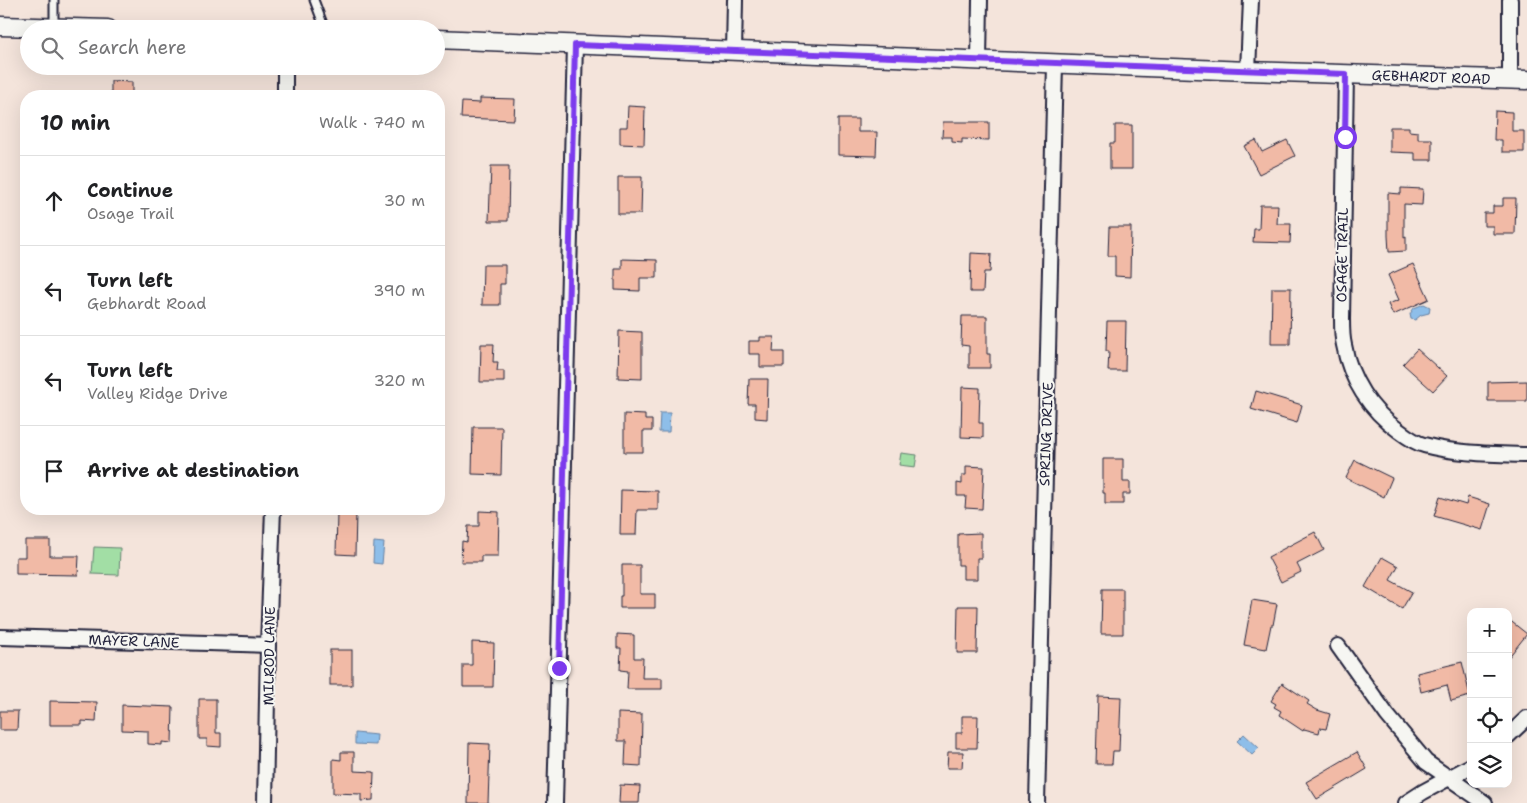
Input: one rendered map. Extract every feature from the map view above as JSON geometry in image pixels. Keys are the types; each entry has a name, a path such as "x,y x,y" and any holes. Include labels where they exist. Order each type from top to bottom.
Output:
{"street":[{"path":"734,52 735,0"},
{"path":"979,61 980,0"},
{"path":"1248,71 1250,0"},
{"path":"1510,0 1518,79"},
{"path":"0,26 20,26"},
{"name":"GEBHARDT ROAD","path":"445,39 1055,64 1518,79"},
{"path":"555,803 575,45"},
{"name":"SPRING DRIVE","path":"1038,803 1055,64"},
{"name":"OSAGE TRAIL","path":"1346,74 1341,282 1342,318 1344,344 1349,365 1357,384 1371,406 1387,423 1422,445 1449,450 1527,454"},
{"path":"285,75 285,90"},
{"name":"MILROD LANE","path":"265,803 273,515"},
{"name":"MAYER LANE","path":"0,637 268,646"},
{"path":"1338,646 1387,715 1426,762 1485,803"},
{"path":"1512,732 1527,718"},
{"path":"1406,803 1467,768"}],"lane":[{"path":"54,0 54,20"},
{"path":"314,0 322,20"}],"green space":[{"path":"901,453 917,455 915,467 899,465"},
{"path":"94,547 120,548 119,575 92,574"}],"water":[{"path":"1424,304 1430,307 1429,313 1421,315 1415,320 1411,319 1410,314 1414,308"},
{"path":"660,413 670,413 669,432 659,432"},
{"path":"374,542 384,543 382,564 373,563"},
{"path":"355,733 377,735 376,745 355,744"},
{"path":"1244,734 1259,748 1252,755 1237,741"}],"building":[{"path":"111,81 132,82 132,90 111,90"},
{"path":"480,98 515,99 514,120 461,118 462,102 480,103"},
{"path":"628,106 645,107 644,145 620,144 620,127 627,127"},
{"path":"1495,111 1512,112 1512,131 1524,131 1524,152 1502,152 1502,140 1494,140"},
{"path":"838,119 858,119 858,132 877,132 876,156 838,155"},
{"path":"943,122 989,122 989,140 962,139 962,143 952,142 952,137 942,137"},
{"path":"1115,125 1132,125 1132,169 1110,169 1110,143 1115,143"},
{"path":"1390,127 1409,127 1409,131 1418,132 1418,139 1432,139 1432,160 1415,160 1415,153 1390,152"},
{"path":"1256,140 1262,152 1287,140 1295,156 1259,174 1244,146"},
{"path":"491,166 509,166 508,221 489,221"},
{"path":"618,177 642,177 641,214 618,214"},
{"path":"1401,188 1423,189 1422,205 1404,204 1406,251 1389,252 1388,193 1401,194"},
{"path":"1503,198 1516,198 1515,234 1493,234 1493,226 1484,226 1484,213 1493,213 1493,206 1503,206"},
{"path":"1260,205 1278,205 1277,224 1291,224 1290,243 1253,242 1254,229 1259,229"},
{"path":"1109,227 1131,227 1130,277 1115,276 1115,256 1108,256"},
{"path":"971,253 991,254 990,272 984,272 983,292 970,292"},
{"path":"622,259 657,260 657,278 640,278 640,291 615,290 615,269 622,269"},
{"path":"1413,264 1429,299 1393,315 1388,304 1399,300 1388,275"},
{"path":"483,265 505,265 505,284 500,284 500,305 482,305"},
{"path":"1272,288 1291,288 1290,344 1271,344"},
{"path":"962,316 987,316 987,354 990,354 990,368 969,368 969,346 961,345"},
{"path":"1107,321 1126,321 1125,371 1108,371 1109,351 1106,351"},
{"path":"619,331 642,332 642,379 618,378"},
{"path":"760,337 774,337 773,352 784,352 784,367 760,367 760,354 749,354 749,341 760,341"},
{"path":"481,344 494,344 493,362 498,362 497,371 504,371 504,382 480,382"},
{"path":"1417,349 1447,376 1433,391 1403,364"},
{"path":"749,379 768,379 767,419 755,418 755,404 748,404"},
{"path":"1527,381 1527,401 1488,401 1488,382"},
{"path":"962,387 980,388 979,423 983,423 983,438 961,437"},
{"path":"1256,391 1302,405 1297,423 1251,409"},
{"path":"624,414 645,415 645,420 652,420 652,431 643,431 643,452 624,452"},
{"path":"473,427 502,427 501,475 472,474"},
{"path":"1103,459 1123,459 1123,482 1130,482 1130,494 1123,494 1123,504 1105,504 1105,493 1103,493"},
{"path":"1355,460 1392,478 1384,497 1346,478"},
{"path":"966,466 984,467 982,509 965,508 966,496 957,496 957,483 962,484 962,475 966,475"},
{"path":"621,490 658,491 658,510 637,510 636,535 620,535"},
{"path":"1440,497 1466,505 1468,497 1490,504 1482,530 1434,516"},
{"path":"479,511 499,512 498,556 481,556 481,562 461,562 462,541 467,542 468,526 479,526"},
{"path":"337,515 356,515 355,555 336,554"},
{"path":"1315,532 1324,550 1297,564 1301,572 1281,582 1268,557"},
{"path":"981,533 981,558 977,558 977,579 963,579 963,565 958,565 958,534"},
{"path":"25,540 50,540 50,556 79,556 78,575 16,574 16,557 25,557"},
{"path":"1382,557 1398,566 1390,580 1412,592 1402,609 1365,587"},
{"path":"622,565 640,565 640,594 655,594 655,608 620,608"},
{"path":"1102,589 1123,589 1123,634 1101,634"},
{"path":"1252,600 1277,604 1266,649 1244,645"},
{"path":"958,606 978,606 977,653 957,653"},
{"path":"1512,622 1527,634 1512,653"},
{"path":"617,634 634,635 634,658 643,658 642,678 662,678 662,689 627,689 628,671 620,670 621,648 617,648"},
{"path":"472,642 494,643 493,687 463,687 463,665 472,665"},
{"path":"330,650 352,650 352,685 330,685"},
{"path":"1462,662 1467,683 1467,697 1451,701 1447,685 1421,692 1417,673"},
{"path":"1282,683 1309,701 1307,704 1317,710 1330,714 1326,729 1320,728 1319,733 1304,729 1303,731 1279,715 1281,711 1274,707 1276,704 1271,701"},
{"path":"1098,696 1121,697 1119,751 1113,751 1112,764 1096,764"},
{"path":"199,699 216,699 216,733 221,733 221,747 207,746 207,739 199,739"},
{"path":"50,701 97,702 96,722 82,721 82,725 50,725"},
{"path":"122,705 173,707 172,743 162,742 162,745 148,744 148,731 122,730"},
{"path":"0,711 18,711 17,730 0,730"},
{"path":"618,713 642,714 641,766 625,765 626,741 618,741"},
{"path":"962,716 978,716 977,748 956,748 956,733 962,733"},
{"path":"469,743 490,744 488,803 468,803"},
{"path":"341,752 354,752 354,771 374,772 373,800 361,801 361,794 333,793 333,759 341,760"},
{"path":"948,752 963,752 962,768 947,768"},
{"path":"1357,752 1367,769 1317,799 1306,782"},
{"path":"620,785 640,786 639,803 619,803"}],"route":[{"path":"559,668 575,45 1346,74 1345,137"}]}
